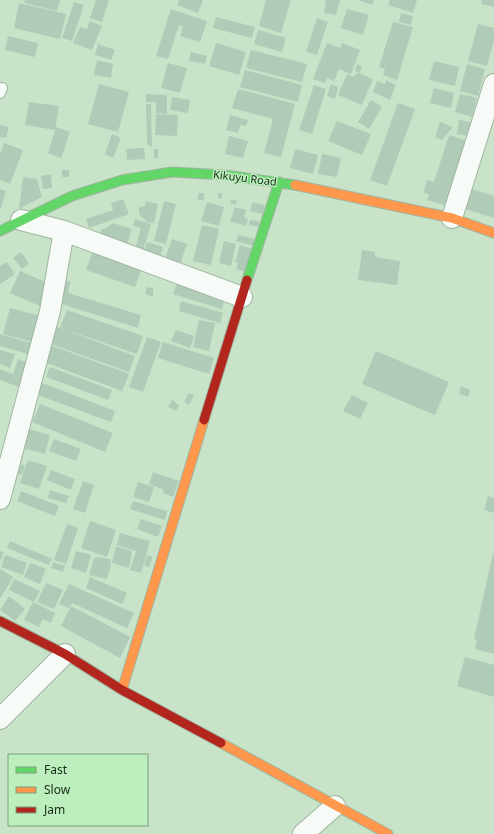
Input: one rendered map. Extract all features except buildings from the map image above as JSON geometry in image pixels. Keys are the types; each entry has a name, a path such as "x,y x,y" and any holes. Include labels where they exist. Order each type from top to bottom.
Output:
{"street":[{"path":"452,218 494,84"},
{"name":"Kikuyu Road","path":"0,231 72,196 122,180 172,172 225,175 279,182 452,218 494,233"},
{"path":"122,690 242,297 279,182"},
{"path":"21,220 64,231 242,297"},
{"path":"0,499 50,311 64,231"},
{"path":"0,621 65,654 122,690 388,834"},
{"path":"0,719 65,654"},
{"path":"303,834 335,806"}],"traffic: fast":[{"path":"0,231 72,196 122,180 172,172 225,175 295,185"},
{"path":"247,280 279,182"}],"traffic: slow":[{"path":"295,185 452,218 494,233"},
{"path":"122,690 204,420"},
{"path":"221,743 388,834"}],"traffic: jam":[{"path":"204,420 247,280"},
{"path":"0,621 65,654 122,690 221,743"}]}
